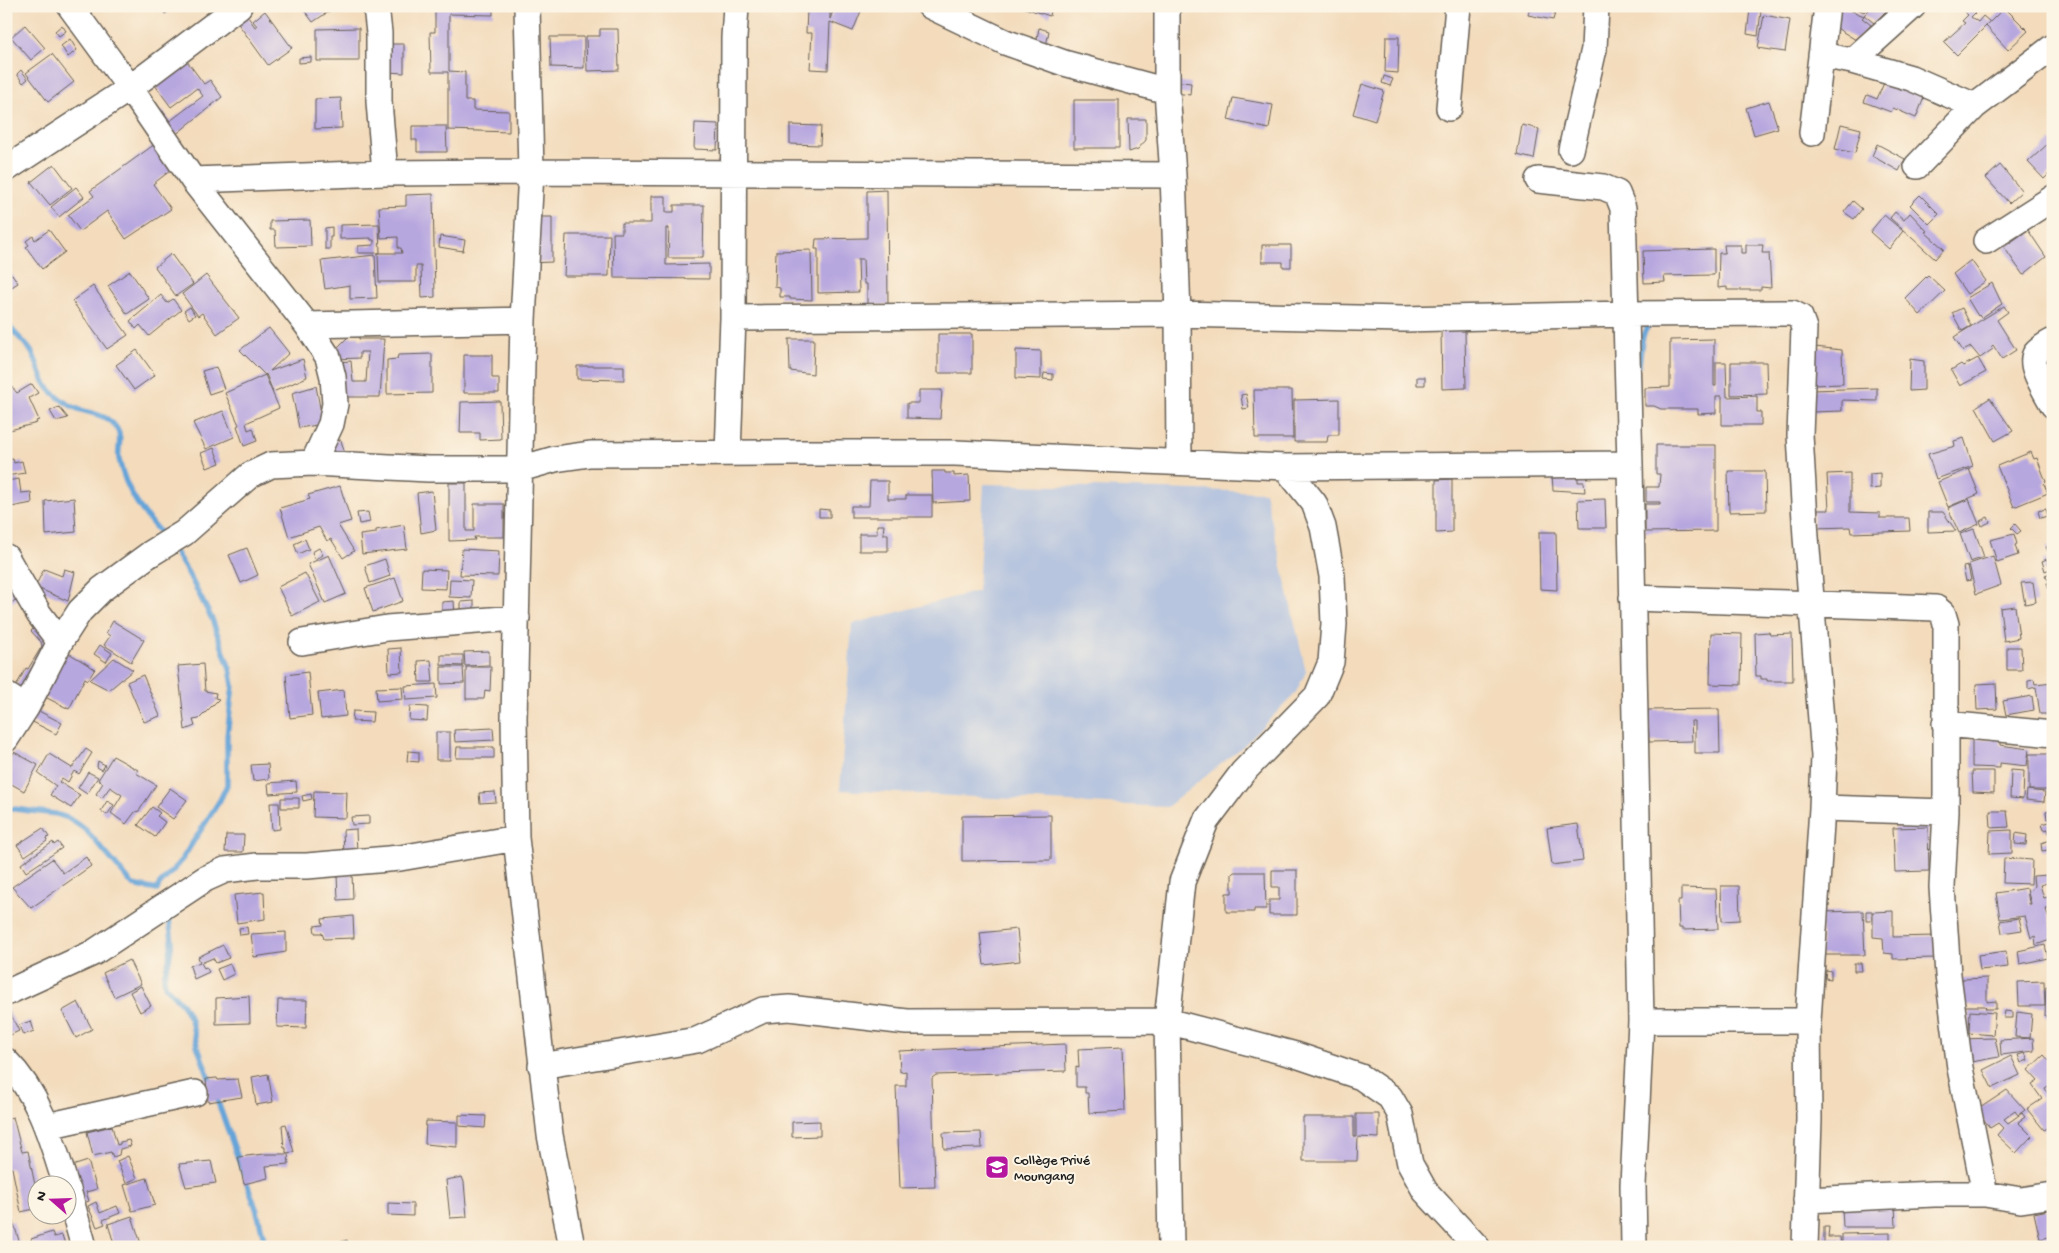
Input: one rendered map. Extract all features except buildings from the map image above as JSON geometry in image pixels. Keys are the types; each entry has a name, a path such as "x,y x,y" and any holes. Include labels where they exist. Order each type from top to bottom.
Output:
{"street":[{"path":"70,6 130,88 192,180 307,325 328,357 333,377 335,404 332,424 314,463"},
{"path":"6,169 130,88 239,6"},
{"path":"376,6 379,33 379,102 385,173"},
{"path":"527,6 531,172 523,320 514,718 516,838 550,1135 572,1247"},
{"path":"728,453 732,318 734,38 736,6"},
{"path":"930,6 1005,42 1064,63 1167,91"},
{"path":"1167,6 1167,91 1173,174 1178,314 1179,462"},
{"path":"1449,108 1458,6"},
{"path":"1571,150 1594,49 1596,6"},
{"path":"1812,132 1827,6"},
{"path":"1852,61 1914,6"},
{"path":"1917,166 1975,106 2053,47"},
{"path":"1821,55 1852,61 1911,78 1975,106"},
{"path":"192,180 385,173 531,172 1173,174"},
{"path":"1538,180 1602,187 1618,194 1623,208 1642,1021 1633,1185 1634,1247"},
{"path":"1986,241 2053,198"},
{"path":"732,318 1178,314 1403,319 1625,314 1792,314 1800,317 1804,328 1800,435 1824,756 1808,1021 1809,1119 1805,1247"},
{"path":"307,325 523,320"},
{"path":"2053,341 2036,352 2032,361 2034,369 2053,405"},
{"path":"6,739 16,702 80,611 102,589 150,554 184,533 250,475 271,465 314,463 428,469 520,469 554,459 590,454 728,453 955,453 1285,467 1630,464"},
{"path":"1171,1247 1167,1021 1182,882 1206,821 1243,772 1317,696 1331,662 1334,624 1332,576 1323,527 1314,503 1285,467"},
{"path":"6,557 39,614 60,642"},
{"path":"1632,598 1812,606 1936,608 1943,614 1946,624 1946,812 1942,887 1948,975 1960,1068 1985,1194"},
{"path":"302,642 387,628 517,618"},
{"path":"1945,724 2053,734"},
{"path":"1822,808 1946,812"},
{"path":"6,994 93,953 140,924 204,879 225,870 257,866 308,866 400,858 516,838"},
{"path":"541,1066 697,1040 763,1010 789,1008 906,1022 1167,1021 1305,1058 1361,1077 1390,1097 1400,1114 1410,1164 1425,1191 1477,1247"},
{"path":"1642,1021 1808,1021"},
{"path":"6,1061 28,1089 47,1126 63,1176"},
{"path":"47,1126 195,1093"},
{"path":"1806,1200 1934,1194 1985,1194 2021,1200 2053,1195"},
{"path":"78,1226 84,1247"}],"shaded area":[{"path":"984,484 1265,492 1306,672 1295,694 1241,748 1167,807 840,790 852,624 978,591"}],"waterway":[{"path":"6,322 31,351 42,378 52,392 64,402 74,407 104,417 117,429 120,436 119,459 126,482 136,502 165,538"},
{"path":"1639,365 1643,336 1648,326 1652,323"},
{"path":"157,890 159,885 179,864 220,800 227,785 227,736 233,685 230,669 212,619 172,547"},
{"path":"6,808 56,814 68,818 86,830 133,885 157,890"},
{"path":"168,911 172,941 164,976 165,986 183,1005 191,1020 197,1045 212,1086"},
{"path":"215,1094 257,1211 266,1247"}],"place":[{"name":"Collège Privé Moungang","path":"997,1167"}]}
